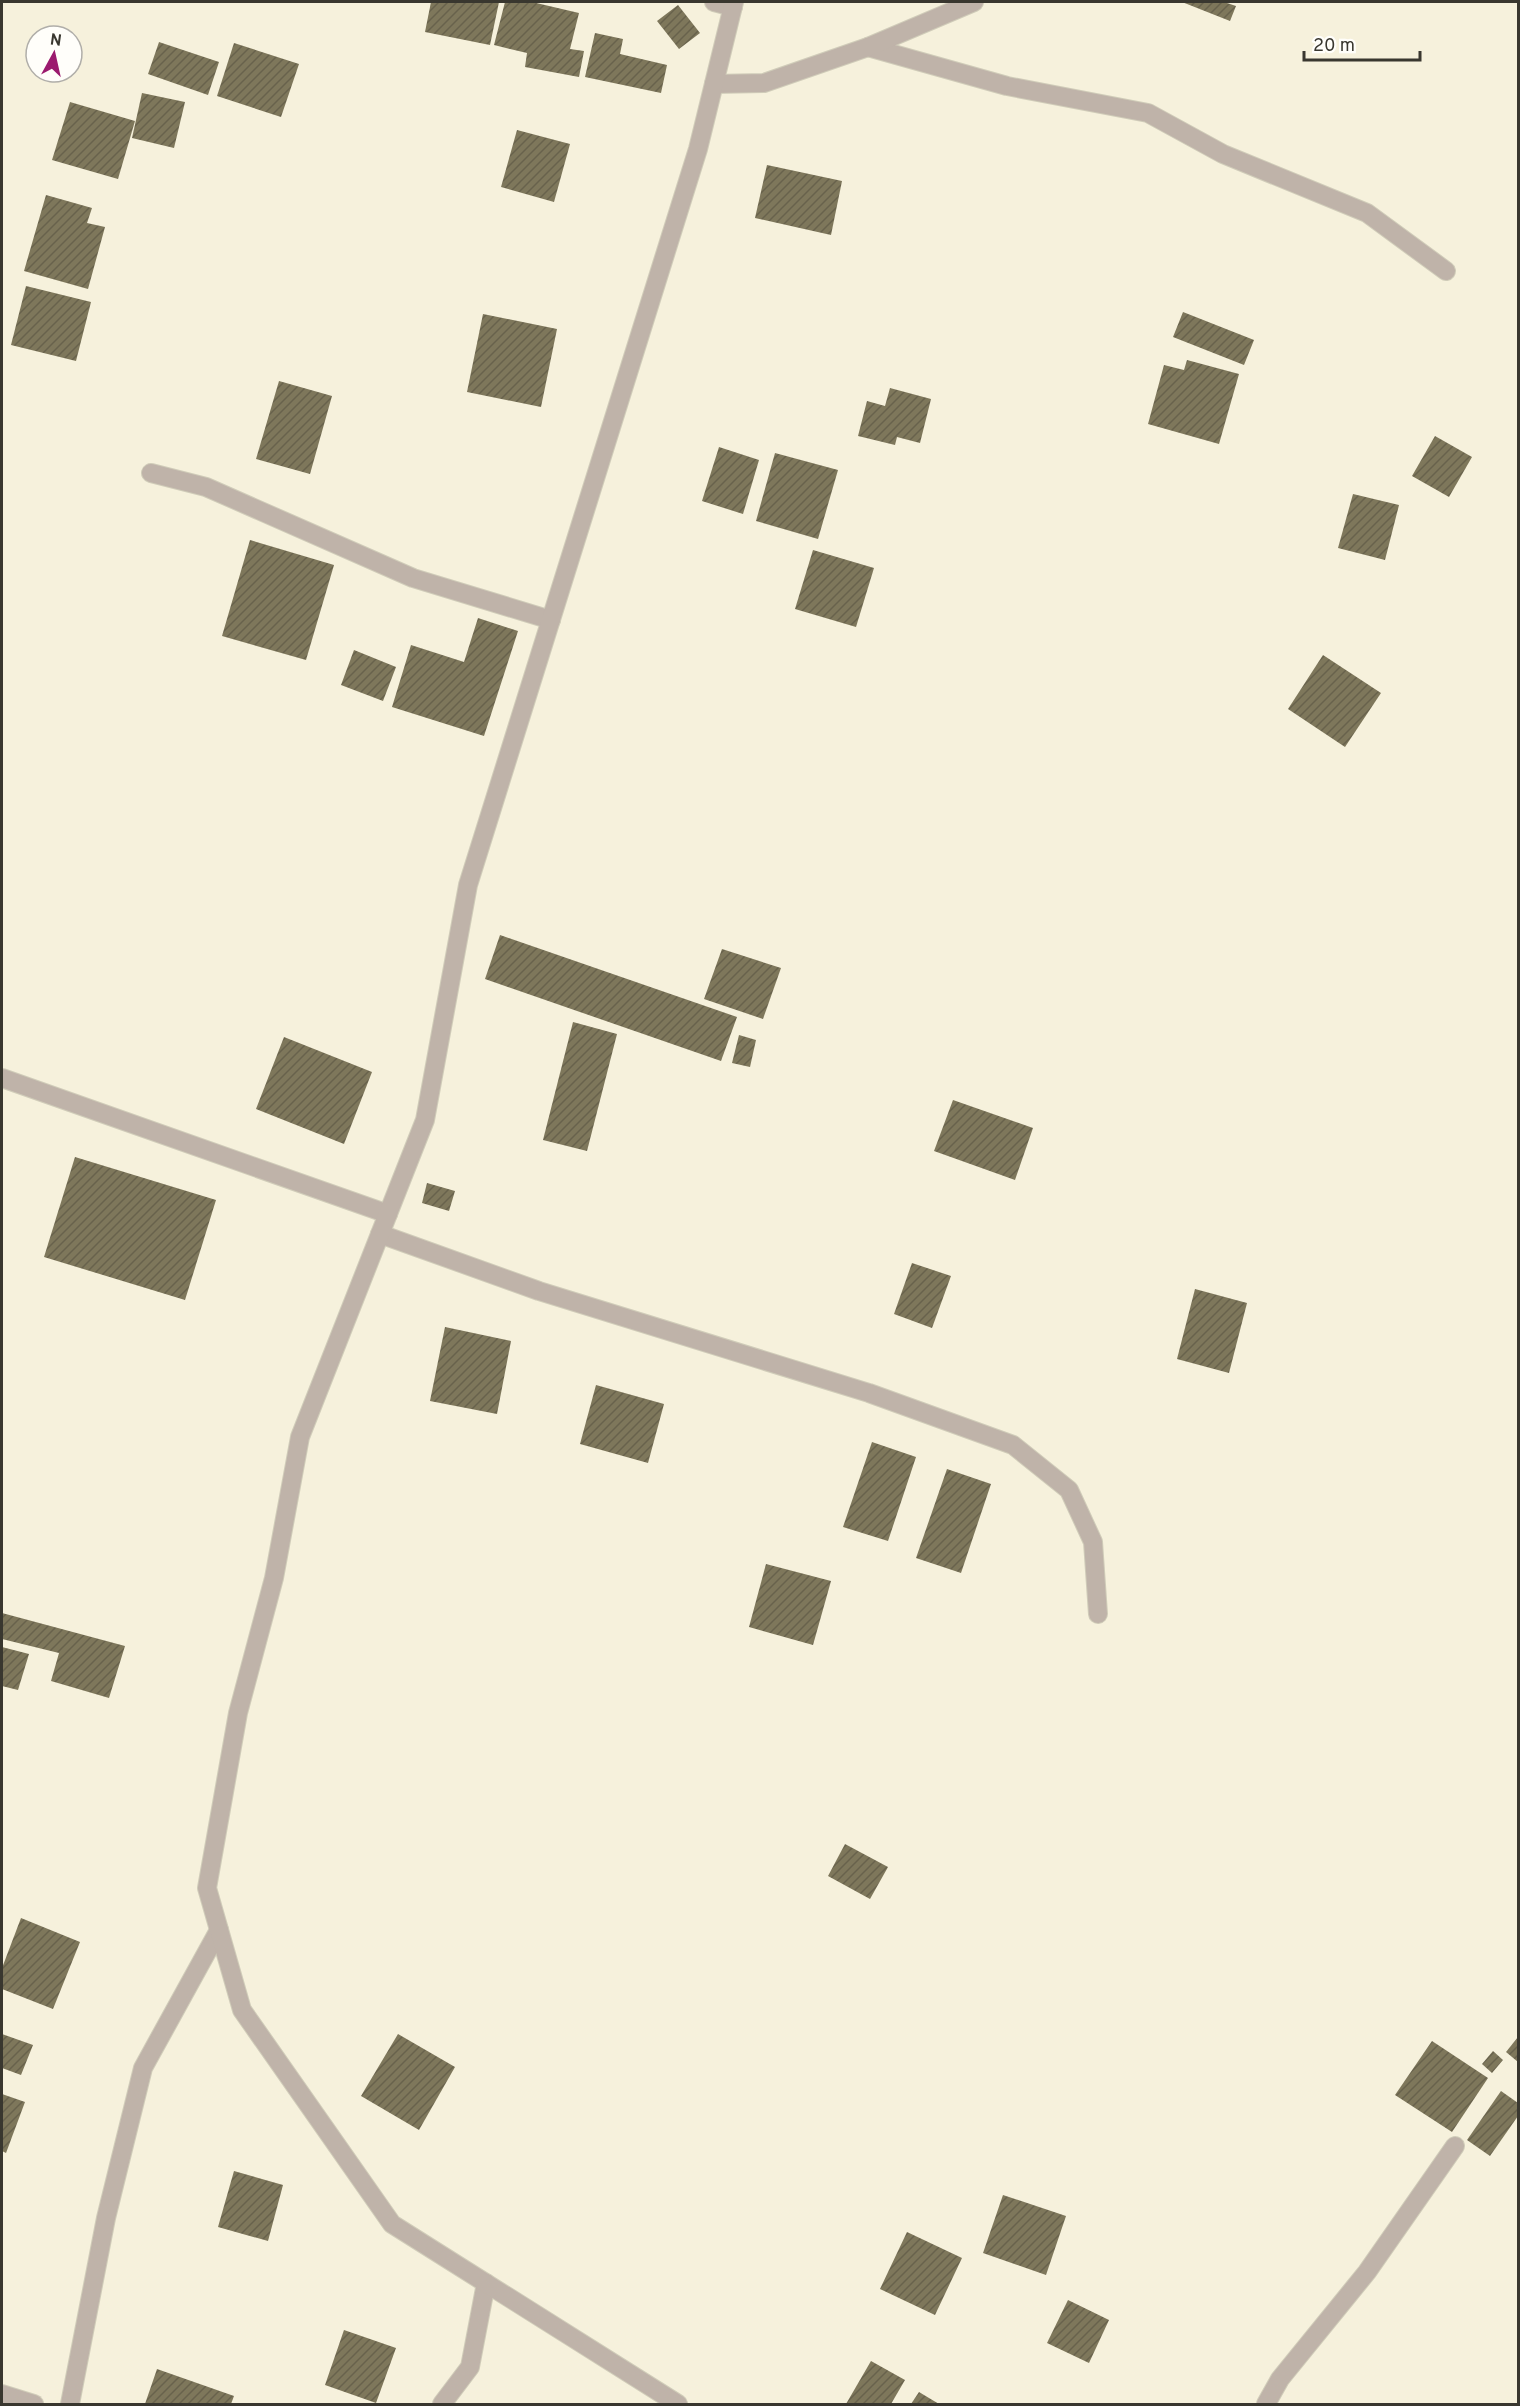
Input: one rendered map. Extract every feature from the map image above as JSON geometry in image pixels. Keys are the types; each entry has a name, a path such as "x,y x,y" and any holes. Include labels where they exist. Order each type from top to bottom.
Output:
{"street":[{"path":"678,2404 392,2224 242,2010 207,1888 238,1713 274,1578 300,1437 425,1120 468,885 694,160 714,84 734,4 714,2"},
{"path":"714,84 764,83 868,47 974,2"},
{"path":"868,47 1007,86 1148,113 1223,154 1367,213 1446,271"},
{"path":"151,473 206,487 413,578 551,620"},
{"path":"2,1078 388,1214"},
{"path":"380,1234 539,1291 869,1393 1013,1445 1069,1490 1093,1542 1098,1614"},
{"path":"70,2404 106,2218 142,2068 219,1930"},
{"path":"1266,2404 1280,2379 1367,2271 1455,2146"},
{"path":"442,2404 470,2367 486,2283"},
{"path":"2,2394 34,2404"}],"building":[{"path":"431,2 499,2 490,45 425,32"},
{"path":"505,2 532,2 579,13 570,49 584,51 579,77 525,67 527,53 494,45"},
{"path":"1182,2 1224,2 1236,6 1230,21"},
{"path":"678,5 700,33 679,49 657,21"},
{"path":"595,33 623,39 620,54 667,65 661,93 585,77"},
{"path":"159,42 219,62 208,95 148,74"},
{"path":"234,43 299,64 281,117 217,96"},
{"path":"142,93 185,102 174,148 132,138"},
{"path":"70,102 135,121 118,179 52,160"},
{"path":"517,130 570,144 554,202 501,187"},
{"path":"767,165 842,181 831,235 755,218"},
{"path":"46,195 92,208 87,223 105,227 88,289 24,271"},
{"path":"26,286 91,302 76,361 11,345"},
{"path":"1183,312 1254,340 1244,365 1173,337"},
{"path":"483,314 557,329 541,407 467,392"},
{"path":"1187,360 1239,374 1219,444 1148,424 1164,365 1184,370"},
{"path":"279,381 332,396 310,474 256,459"},
{"path":"890,388 931,399 920,443 897,437 895,445 858,436 867,401 885,406"},
{"path":"1435,436 1472,457 1449,497 1412,476"},
{"path":"719,447 759,460 743,514 702,501"},
{"path":"775,453 838,470 818,539 756,521"},
{"path":"1353,494 1399,505 1385,560 1338,548"},
{"path":"250,540 334,565 306,660 222,636"},
{"path":"813,550 874,568 856,627 795,609"},
{"path":"478,618 518,631 484,736 392,707 411,645 464,662"},
{"path":"354,650 396,667 383,701 341,685"},
{"path":"1323,655 1381,693 1345,747 1288,709"},
{"path":"500,935 737,1017 721,1061 485,979"},
{"path":"722,949 781,968 763,1019 704,999"},
{"path":"573,1022 617,1034 587,1151 543,1140"},
{"path":"739,1035 756,1040 750,1067 732,1063"},
{"path":"284,1037 372,1072 344,1144 256,1109"},
{"path":"953,1100 1033,1128 1015,1180 934,1151"},
{"path":"75,1157 216,1200 185,1300 44,1257"},
{"path":"427,1183 455,1191 449,1211 422,1203"},
{"path":"912,1263 951,1276 932,1328 894,1314"},
{"path":"1195,1289 1247,1303 1229,1373 1177,1359"},
{"path":"445,1327 511,1341 497,1414 430,1401"},
{"path":"596,1385 664,1404 648,1463 580,1444"},
{"path":"872,1442 916,1457 888,1541 843,1527"},
{"path":"947,1469 991,1484 961,1573 916,1558"},
{"path":"766,1564 831,1581 813,1645 749,1627"},
{"path":"2,1613 125,1646 109,1698 51,1681 59,1653 2,1639"},
{"path":"2,1647 29,1654 18,1690 2,1686"},
{"path":"845,1844 888,1867 870,1899 828,1876"},
{"path":"21,1918 80,1942 53,2009 2,1989 2,1968"},
{"path":"2,2034 33,2045 21,2075 2,2068"},
{"path":"398,2034 455,2067 419,2130 361,2096"},
{"path":"1518,2037 1518,2062 1506,2052"},
{"path":"1432,2041 1488,2078 1452,2132 1395,2095"},
{"path":"1493,2051 1503,2060 1492,2073 1482,2064"},
{"path":"1501,2091 1518,2103 1518,2116 1490,2156 1467,2140"},
{"path":"2,2094 25,2102 6,2153 2,2151"},
{"path":"234,2171 283,2185 268,2241 218,2227"},
{"path":"1003,2195 1066,2216 1046,2275 983,2253"},
{"path":"907,2232 962,2258 935,2315 880,2289"},
{"path":"1068,2300 1109,2320 1089,2363 1047,2343"},
{"path":"344,2330 396,2348 376,2403 325,2385"},
{"path":"871,2361 905,2380 891,2404 846,2404"},
{"path":"157,2369 234,2396 231,2404 145,2404"},
{"path":"919,2392 939,2404 911,2404"}]}
